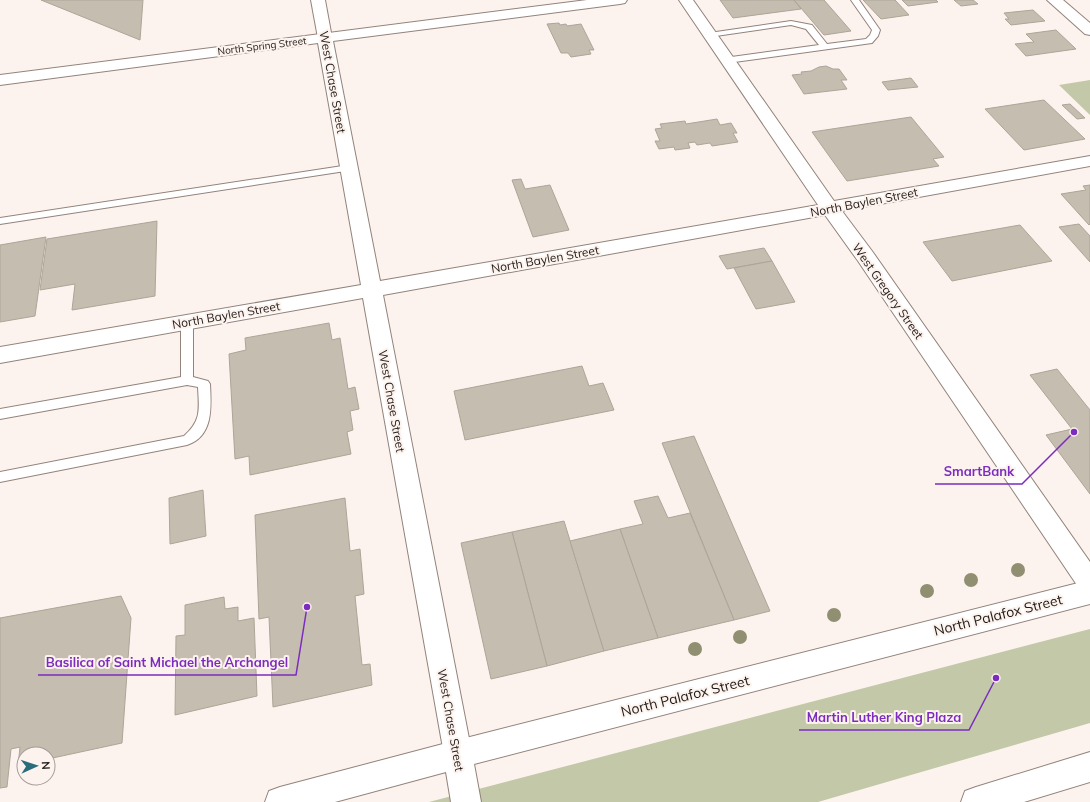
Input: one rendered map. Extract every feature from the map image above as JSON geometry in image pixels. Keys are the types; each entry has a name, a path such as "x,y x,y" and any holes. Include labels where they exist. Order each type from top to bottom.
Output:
{"street":[{"name":"West Chase Street","path":"318,0 466,802"},
{"name":"North Spring Street","path":"0,80 620,0"},
{"name":"West Gregory Street","path":"686,0 865,256 1090,583"},
{"path":"1054,0 1088,27"},
{"name":"North Baylen Street","path":"0,355 777,218 1090,161"},
{"name":"North Palafox Street","path":"280,802 458,754 1090,592"},
{"path":"976,802 1090,767"}],"lane":[{"path":"727,60 869,41 874,36 876,30 854,0"},
{"path":"709,34 791,23 809,27 825,47"},
{"path":"0,221 349,168"},
{"path":"187,322 187,380"},
{"path":"0,414 187,380 204,384 205,418 198,432 187,440 0,477"}],"green space":[{"path":"1090,80 1090,115 1059,85"},
{"path":"1090,629 1090,723 818,802 429,802"}],"building":[{"path":"41,0 143,0 140,40"},
{"path":"720,0 794,0 801,9 733,18"},
{"path":"794,0 824,0 851,31 824,35"},
{"path":"863,0 895,0 909,15 881,19"},
{"path":"902,0 936,0 938,2 908,6"},
{"path":"954,0 973,0 978,4 961,6"},
{"path":"1033,10 1045,21 1011,25 1005,19 1009,19 1004,13"},
{"path":"559,23 560,25 566,24 567,26 581,24 594,50 589,50 591,54 571,57 568,53 561,53 547,24"},
{"path":"1056,30 1076,49 1026,56 1015,44 1034,42 1026,34"},
{"path":"826,66 833,69 839,69 847,80 841,80 847,89 804,94 792,75 802,74 801,72 811,71 819,67"},
{"path":"911,78 918,87 888,90 882,82"},
{"path":"1044,100 1085,139 1024,150 985,109"},
{"path":"1070,104 1085,118 1077,119 1062,105"},
{"path":"911,117 944,157 933,159 939,166 847,181 812,132"},
{"path":"717,119 720,125 731,123 737,133 733,133 738,142 712,146 710,143 697,145 695,142 688,143 690,148 675,150 674,147 659,149 655,141 660,141 655,129 662,128 660,124 685,121 686,124"},
{"path":"521,179 525,189 550,185 569,230 533,237 512,180"},
{"path":"1090,185 1089,225 1061,194 1086,190 1083,186"},
{"path":"157,221 155,296 72,310 75,284 40,290 47,239"},
{"path":"1079,224 1090,236 1090,262 1059,227"},
{"path":"1020,225 1052,261 952,281 923,242"},
{"path":"46,237 35,316 0,322 0,245"},
{"path":"764,248 772,261 727,269 719,256"},
{"path":"772,261 795,302 756,309 734,268"},
{"path":"329,323 332,340 340,338 348,389 355,387 359,409 350,411 353,430 347,432 351,454 250,475 249,456 235,459 229,354 246,350 245,338"},
{"path":"582,366 589,386 603,383 614,410 465,440 454,391"},
{"path":"1057,369 1090,410 1090,494 1046,435 1072,429 1030,375"},
{"path":"694,436 770,611 734,620 662,443"},
{"path":"203,490 206,536 170,544 169,498"},
{"path":"658,496 668,518 690,513 734,620 658,638 620,529 643,524 634,501"},
{"path":"345,498 350,551 360,549 364,594 355,596 362,665 370,664 372,685 273,707 269,617 259,619 255,515"},
{"path":"564,521 604,651 547,666 512,532"},
{"path":"620,529 658,638 604,651 570,541"},
{"path":"512,532 547,666 491,679 461,543"},
{"path":"121,596 131,618 122,743 56,757 56,746 16,746 16,748 11,749 7,787 0,788 0,618"},
{"path":"224,597 225,609 238,607 238,621 254,618 257,696 175,715 176,636 185,635 185,605"}],"place":[{"name":"SmartBank","path":"1074,432"},
{"name":"Basilica of Saint Michael the Archangel","path":"307,607"},
{"name":"Martin Luther King Plaza","path":"996,678"}]}
